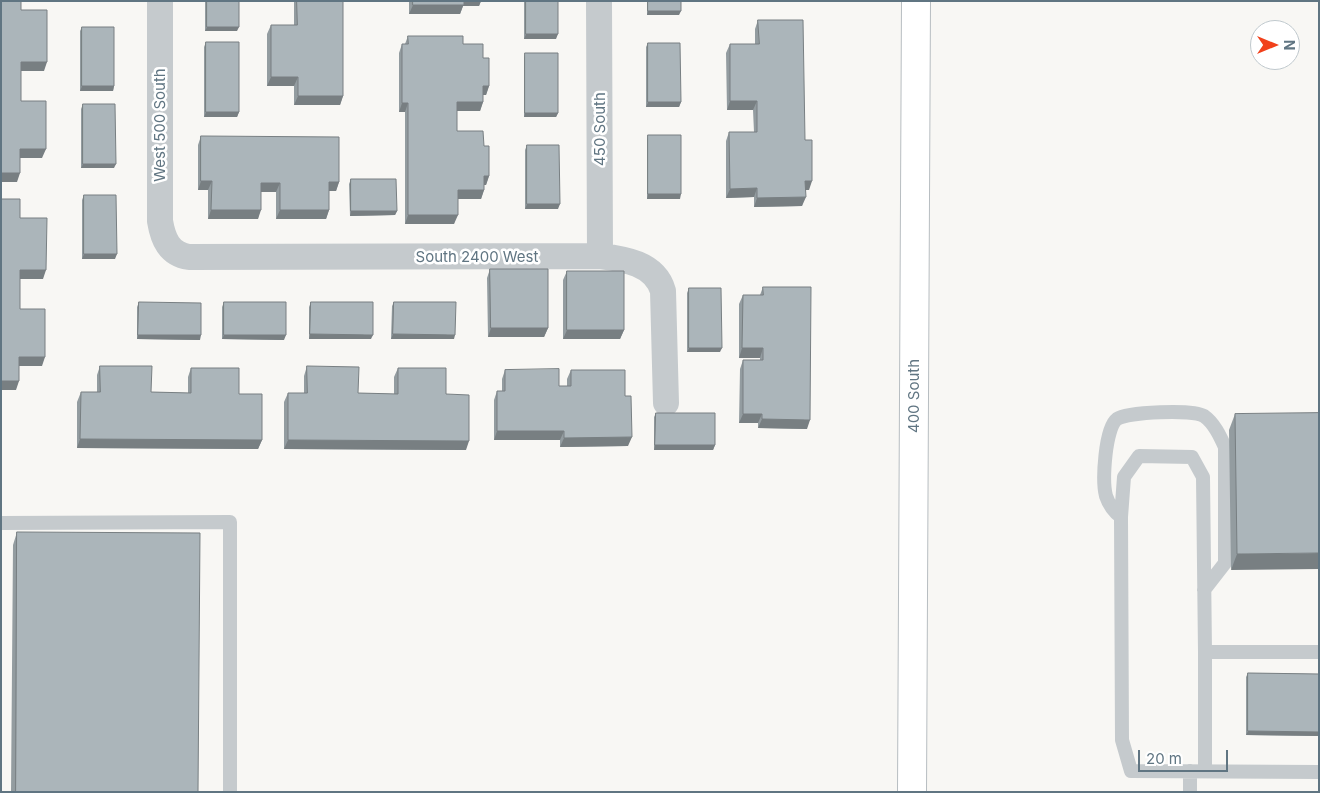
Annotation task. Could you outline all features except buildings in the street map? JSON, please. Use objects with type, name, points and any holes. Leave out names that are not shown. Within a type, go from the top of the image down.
[{"type":"main road","name":"400 South","points":[[912,792],[916,1]]},
{"type":"street","name":"West 500 South","points":[[160,1],[160,221],[162,232],[169,246]]},
{"type":"street","name":"450 South","points":[[599,1],[600,256]]},
{"type":"street","name":"South 2400 West","points":[[169,246],[180,256],[189,257],[600,256],[617,258],[636,264],[655,275],[663,291],[666,403]]},
{"type":"lane","points":[[1121,517],[1112,509],[1105,494],[1105,457],[1112,423],[1119,417],[1134,414],[1190,412],[1202,414],[1218,432],[1225,447],[1226,563],[1204,590]]},
{"type":"lane","points":[[1204,771],[1205,652],[1202,477],[1192,457],[1139,456],[1124,477],[1121,517],[1122,740],[1131,771],[1319,772]]},
{"type":"lane","points":[[1,523],[230,522],[230,792]]},
{"type":"lane","points":[[1205,652],[1319,652]]},
{"type":"lane","points":[[1190,771],[1190,792]]}]
